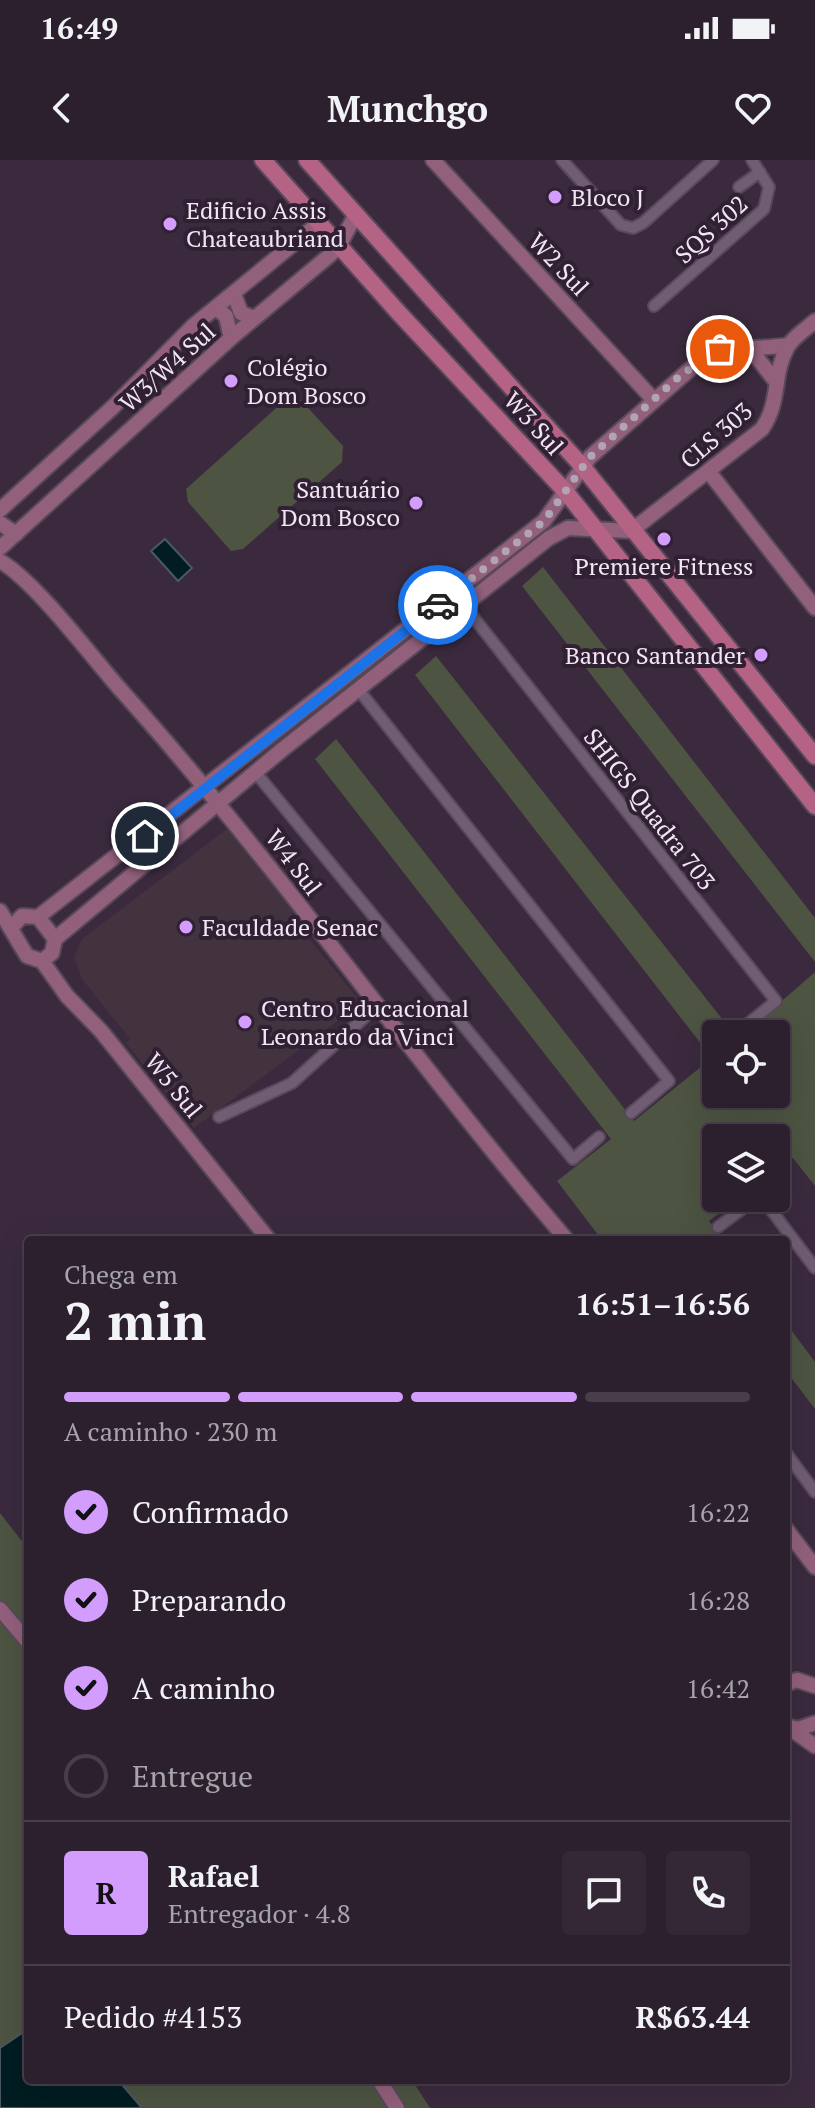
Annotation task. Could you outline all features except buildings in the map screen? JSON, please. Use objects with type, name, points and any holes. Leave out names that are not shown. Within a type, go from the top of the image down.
[{"type":"main road","name":"W2 Sul","points":[[433,160],[652,398]]},
{"type":"main road","name":"W3 Sul","points":[[271,163],[339,246],[566,492],[815,806]]},
{"type":"main road","name":"W3 Sul","points":[[312,163],[466,340],[582,466],[631,531],[815,756]]},
{"type":"main road","name":"W3/W4 Sul","points":[[0,548],[231,338],[339,246],[356,214]]},
{"type":"main road","name":"W3/W4 Sul","points":[[0,510],[113,407],[167,351],[319,223]]},
{"type":"main road","points":[[234,294],[241,313],[254,318]]},
{"type":"main road","points":[[217,309],[226,316],[231,338]]},
{"type":"main road","points":[[0,911],[27,956],[42,961],[52,953],[55,939],[463,604],[544,521],[582,466],[652,398],[704,357],[720,349],[751,350],[788,345],[815,321]]},
{"type":"main road","points":[[446,362],[450,345],[466,340]]},
{"type":"main road","name":"CLS 303","points":[[631,531],[762,429],[774,411],[777,383],[788,345]]},
{"type":"main road","points":[[751,350],[777,383]]},
{"type":"main road","points":[[129,389],[135,405],[149,412]]},
{"type":"main road","points":[[113,407],[133,427]]},
{"type":"main road","points":[[709,472],[815,608]]},
{"type":"main road","points":[[0,523],[16,534]]},
{"type":"main road","points":[[12,927],[22,916],[38,917],[400,635],[505,562],[558,532],[594,526],[631,531]]},
{"type":"main road","name":"W4 Sul","points":[[0,561],[44,603],[207,786],[376,1007],[564,1236]]},
{"type":"main road","points":[[400,635],[410,647]]},
{"type":"main road","points":[[729,696],[748,699],[760,688]]},
{"type":"main road","points":[[38,917],[55,939]]},
{"type":"main road","name":"W5 Sul","points":[[42,961],[67,996],[101,1031],[266,1236]]},
{"type":"main road","points":[[790,1534],[815,1567]]},
{"type":"main road","points":[[0,1609],[24,1637]]},
{"type":"main road","points":[[790,1683],[797,1680],[814,1683]]},
{"type":"main road","points":[[790,1727],[798,1729],[815,1723]]},
{"type":"main road","points":[[790,1728],[815,1746]]},
{"type":"main road","points":[[382,2084],[397,2108]]},
{"type":"street","name":"SQS 302","points":[[562,160],[621,225],[633,228],[643,223],[713,160]]},
{"type":"street","name":"SQS 302","points":[[654,306],[764,209],[769,187],[752,160]]},
{"type":"street","name":"SQS 302","points":[[739,187],[760,172]]},
{"type":"street","name":"SHIGS Quadra 703","points":[[463,604],[776,1001],[753,1020]]},
{"type":"street","points":[[358,689],[669,1081],[631,1113]]},
{"type":"street","points":[[256,773],[573,1159],[599,1137]]},
{"type":"street","points":[[219,1117],[292,1083],[376,1007]]},
{"type":"street","points":[[718,1227],[740,1212]]},
{"type":"street","points":[[771,1212],[790,1236]]},
{"type":"street","points":[[790,1236],[815,1268]]},
{"type":"street","points":[[790,1458],[815,1492]]},
{"type":"shaded area","points":[[298,397],[343,446],[342,462],[243,549],[231,551],[188,502],[186,489],[284,401]]},
{"type":"shaded area","points":[[165,539],[192,568],[178,581],[151,551]]},
{"type":"shaded area","points":[[543,567],[815,918],[815,962],[522,586]]},
{"type":"shaded area","points":[[436,656],[723,1020],[702,1020],[702,1045],[415,675]]},
{"type":"shaded area","points":[[336,739],[634,1121],[702,1066],[702,1108],[790,1108],[790,1020],[760,1020],[815,972],[815,1186],[793,1158],[790,1160],[790,1124],[702,1124],[702,1212],[721,1212],[709,1221],[721,1236],[599,1236],[557,1181],[611,1139],[315,759]]},
{"type":"shaded area","points":[[227,829],[294,912],[290,916],[362,1003],[194,1128],[126,1043],[130,1039],[82,979],[74,957],[82,939]]},
{"type":"shaded area","points":[[790,1328],[815,1362],[815,1409],[790,1376]]},
{"type":"shaded area","points":[[0,1513],[24,1544],[24,2084],[415,2084],[430,2108],[0,2108]]},
{"type":"shaded area","points":[[24,2032],[24,2084],[121,2084],[142,2108],[0,2108],[0,2048]]},
{"type":"way so far","points":[[438,605],[544,521],[582,466],[652,398],[704,357],[720,349]]},
{"type":"place","name":"Bloco J","points":[[555,197]]},
{"type":"place","name":"Edificio Assis Chateaubriand","points":[[170,224]]},
{"type":"place","name":"Colégio Dom Bosco","points":[[231,381]]},
{"type":"place","name":"Santuário Dom Bosco","points":[[416,503]]},
{"type":"place","name":"Premiere Fitness","points":[[664,539]]},
{"type":"place","name":"Banco Santander","points":[[761,655]]},
{"type":"place","name":"Faculdade Senac","points":[[186,927]]},
{"type":"place","name":"Centro Educacional Leonardo da Vinci","points":[[245,1022]]},
{"type":"route","points":[[145,836],[438,605]]}]
